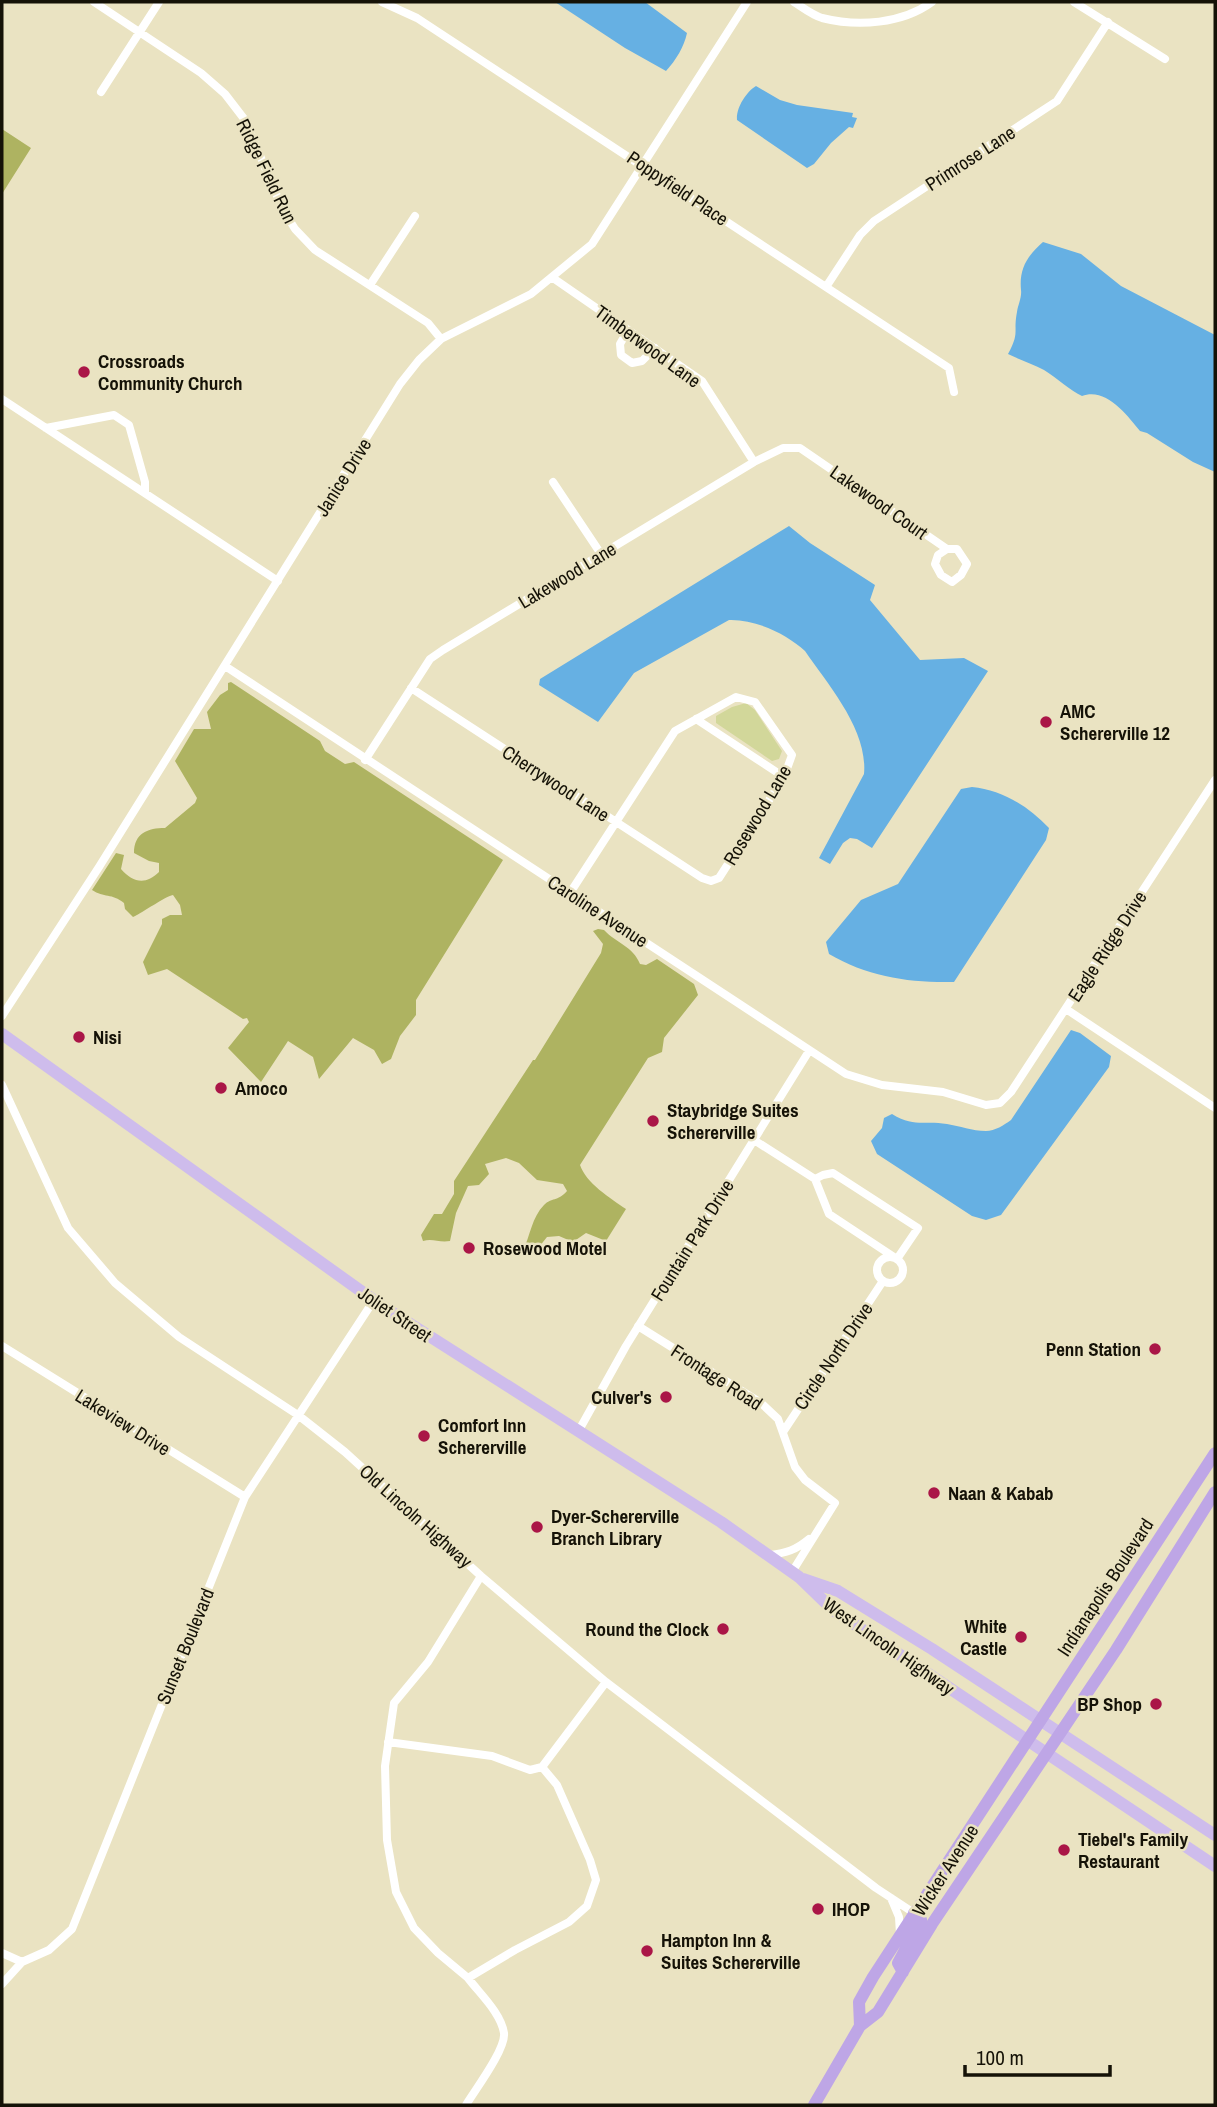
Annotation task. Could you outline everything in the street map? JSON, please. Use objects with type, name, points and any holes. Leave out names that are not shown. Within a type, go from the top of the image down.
[{"type":"highway","name":"Indianapolis Boulevard","points":[[1026,1741],[1215,1453]]},
{"type":"highway","points":[[1060,1733],[1163,1577],[1215,1492]]},
{"type":"highway","name":"Wicker Avenue","points":[[814,2105],[860,2026],[878,2012],[938,1914],[1060,1733]]},
{"type":"highway","name":"Wicker Avenue","points":[[860,2026],[859,2002],[900,1934],[1026,1741]]},
{"type":"highway","points":[[903,1972],[898,1963],[921,1920],[914,1913]]},
{"type":"main road","name":"Joliet Street","points":[[2,1034],[373,1300],[715,1518],[795,1575]]},
{"type":"main road","name":"West Lincoln Highway","points":[[795,1575],[838,1591],[1215,1835]]},
{"type":"main road","name":"West Lincoln Highway","points":[[795,1575],[833,1610],[1215,1866]]},
{"type":"street","name":"Ridge Field Run","points":[[94,2],[140,30],[201,73],[225,94],[245,120],[280,203],[295,229],[315,250],[428,323],[441,339]]},
{"type":"street","points":[[101,92],[159,2]]},
{"type":"street","name":"Poppyfield Place","points":[[382,2],[417,18],[643,164],[949,368],[954,391]]},
{"type":"street","name":"Janice Drive","points":[[2,1016],[66,919],[400,384],[419,360],[441,339],[531,294],[592,244],[747,2]]},
{"type":"street","points":[[794,2],[820,17],[855,22],[892,21],[932,2]]},
{"type":"street","points":[[1074,2],[1165,60]]},
{"type":"street","name":"Primrose Lane","points":[[826,287],[860,235],[874,220],[1057,101],[1108,22]]},
{"type":"street","points":[[370,285],[415,216]]},
{"type":"street","name":"Timberwood Lane","points":[[553,278],[702,381],[754,461]]},
{"type":"street","points":[[628,330],[620,344],[621,355],[632,363],[642,361],[655,348]]},
{"type":"street","points":[[2,400],[278,581]]},
{"type":"street","points":[[46,428],[114,415],[122,419],[129,425],[145,482],[145,494]]},
{"type":"street","name":"Lakewood Lane","points":[[366,760],[430,659],[443,650],[754,461],[783,448],[800,448],[811,455]]},
{"type":"street","name":"Lakewood Court","points":[[811,455],[947,549]]},
{"type":"street","points":[[553,482],[601,554]]},
{"type":"street","name":"Caroline Avenue","points":[[225,666],[846,1074],[882,1085],[943,1092],[992,1106]]},
{"type":"street","name":"Cherrywood Lane","points":[[411,688],[702,878]]},
{"type":"street","name":"Rosewood Lane","points":[[696,719],[736,697],[755,702],[792,755],[785,777],[719,878],[711,881],[702,878]]},
{"type":"street","points":[[570,893],[675,731],[696,719],[785,777]]},
{"type":"street","name":"Eagle Ridge Drive","points":[[992,1106],[1011,1093],[1215,780]]},
{"type":"street","points":[[1066,1009],[1215,1108]]},
{"type":"street","name":"Fountain Park Drive","points":[[578,1432],[638,1326],[809,1051]]},
{"type":"street","name":"Old Lincoln Highway","points":[[2,1085],[68,1228],[115,1283],[179,1337],[298,1415],[345,1452],[481,1576],[606,1682],[914,1913]]},
{"type":"street","points":[[754,1140],[815,1180],[829,1214],[896,1258],[902,1265],[901,1277],[891,1283],[883,1281],[878,1274],[878,1266],[883,1259],[896,1258]]},
{"type":"street","points":[[815,1180],[834,1173],[918,1227],[896,1258]]},
{"type":"street","name":"Circle North Drive","points":[[783,1432],[883,1281]]},
{"type":"street","name":"Sunset Boulevard","points":[[2,1984],[22,1962],[48,1950],[72,1929],[245,1497],[373,1300]]},
{"type":"street","name":"Frontage Road","points":[[638,1326],[761,1403],[778,1419],[795,1467],[805,1480],[835,1503],[795,1575]]},
{"type":"street","name":"Lakeview Drive","points":[[2,1346],[245,1497]]},
{"type":"street","points":[[769,1556],[798,1548],[816,1533]]},
{"type":"street","points":[[466,2105],[499,2050],[504,2035],[496,2014],[468,1978],[414,1928],[396,1892],[387,1840],[385,1766],[394,1703],[428,1662],[481,1576]]},
{"type":"street","points":[[388,1742],[492,1756],[530,1770],[542,1767],[606,1682]]},
{"type":"street","points":[[468,1978],[569,1922],[587,1906],[596,1880],[590,1860],[557,1785],[542,1767]]},
{"type":"street","points":[[891,1898],[899,1917],[900,1934]]},
{"type":"street","points":[[2,1953],[22,1962]]},
{"type":"green space","points":[[2,129],[31,148],[2,194]]},
{"type":"green space","points":[[231,682],[320,741],[325,751],[345,764],[354,762],[503,860],[416,1000],[416,1015],[400,1036],[391,1059],[382,1064],[374,1050],[353,1038],[319,1079],[313,1057],[288,1041],[261,1082],[228,1048],[249,1022],[247,1018],[243,1019],[167,969],[148,975],[143,962],[162,919],[170,915],[182,915],[180,905],[173,895],[133,917],[120,900],[92,890],[116,853],[124,855],[121,869],[135,880],[149,879],[159,872],[159,863],[134,853],[136,841],[143,833],[165,828],[195,803],[197,798],[175,761],[194,729],[211,729],[207,712],[220,695],[228,690],[228,683]]},
{"type":"green space","points":[[746,703],[755,710],[782,751],[779,759],[772,761],[716,723],[716,716]]},
{"type":"green space","points":[[604,930],[629,949],[640,964],[646,965],[657,959],[694,984],[698,995],[664,1038],[662,1052],[648,1058],[580,1165],[593,1184],[626,1209],[606,1241],[586,1233],[573,1242],[559,1236],[547,1237],[531,1257],[523,1251],[537,1215],[547,1203],[567,1191],[563,1184],[537,1180],[519,1163],[506,1158],[485,1164],[489,1174],[479,1185],[468,1186],[456,1213],[450,1241],[423,1241],[421,1235],[434,1214],[442,1214],[454,1194],[454,1181],[535,1060],[601,953],[603,944],[593,931]]},
{"type":"water","points":[[555,2],[645,2],[687,33],[679,53],[666,71],[625,48]]},
{"type":"water","points":[[756,86],[780,100],[853,113],[852,117],[857,118],[853,128],[849,127],[807,168],[737,120],[742,101]]},
{"type":"water","points":[[1043,242],[1081,254],[1121,286],[1215,335],[1215,472],[1140,431],[1107,399],[1091,394],[1082,396],[1044,370],[1008,354],[1015,337],[1023,269],[1028,258]]},
{"type":"water","points":[[789,526],[810,543],[875,585],[870,600],[920,660],[964,658],[988,671],[872,848],[850,838],[843,843],[830,864],[819,858],[864,774],[864,758],[860,741],[845,709],[805,651],[789,639],[760,625],[729,620],[634,673],[598,722],[539,685],[540,679]]},
{"type":"water","points":[[972,787],[1014,800],[1049,828],[1046,840],[954,982],[890,977],[859,968],[829,954],[826,942],[861,900],[898,884],[961,789]]},
{"type":"water","points":[[1071,1030],[1080,1033],[1111,1056],[1109,1067],[1001,1215],[986,1220],[972,1216],[877,1154],[871,1141],[882,1128],[884,1118],[892,1114],[913,1122],[947,1124],[981,1131],[993,1130],[1005,1124],[1011,1120]]},
{"type":"place","name":"Crossroads Community Church","points":[[84,372]]},
{"type":"place","name":"AMC Schererville 12","points":[[1046,722]]},
{"type":"place","name":"Nisi","points":[[79,1037]]},
{"type":"place","name":"Amoco","points":[[221,1088]]},
{"type":"place","name":"Staybridge Suites Schererville","points":[[653,1121]]},
{"type":"place","name":"Rosewood Motel","points":[[469,1248]]},
{"type":"place","name":"Penn Station","points":[[1155,1349]]},
{"type":"place","name":"Culver's","points":[[666,1397]]},
{"type":"place","name":"Comfort Inn Schererville","points":[[424,1436]]},
{"type":"place","name":"Naan & Kabab","points":[[934,1493]]},
{"type":"place","name":"Dyer-Schererville Branch Library","points":[[537,1527]]},
{"type":"place","name":"Round the Clock","points":[[723,1629]]},
{"type":"place","name":"White Castle","points":[[1021,1637]]},
{"type":"place","name":"BP Shop","points":[[1156,1704]]},
{"type":"place","name":"Tiebel's Family Restaurant","points":[[1064,1850]]},
{"type":"place","name":"IHOP","points":[[818,1909]]},
{"type":"place","name":"Hampton Inn & Suites Schererville","points":[[647,1951]]}]
